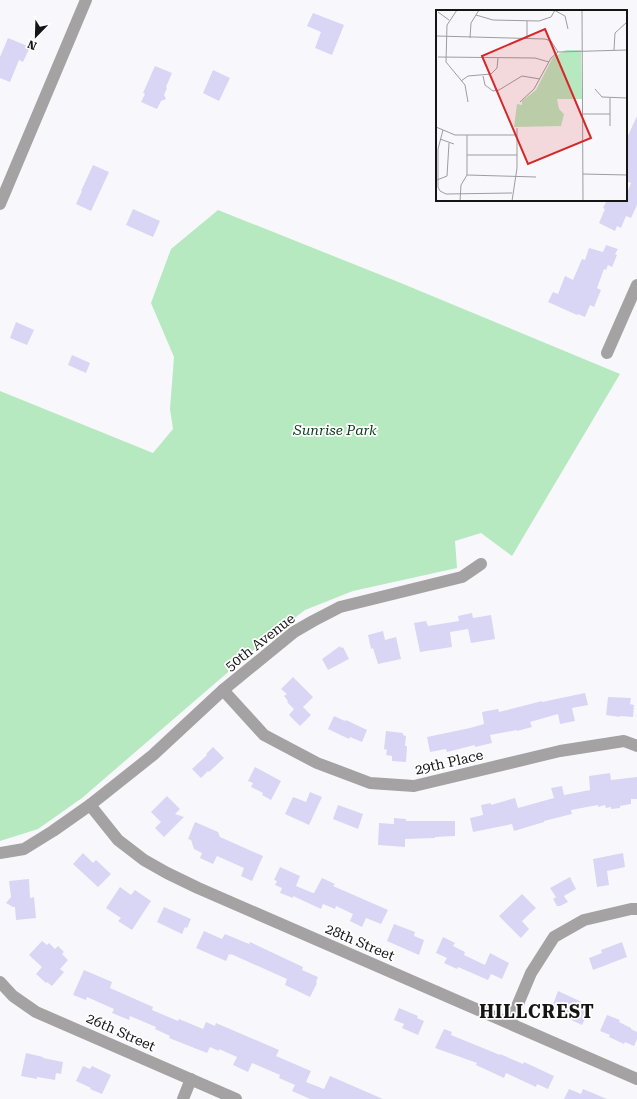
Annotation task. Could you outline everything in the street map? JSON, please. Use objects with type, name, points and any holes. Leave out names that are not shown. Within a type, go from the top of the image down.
[{"type":"street","points":[[0,204],[86,0]]},
{"type":"street","points":[[607,353],[636,292]]},
{"type":"street","name":"50th Avenue","points":[[0,854],[24,849],[54,831],[90,805],[153,755],[223,690],[294,632],[340,607],[462,577],[482,564]]},
{"type":"street","name":"29th Place","points":[[223,690],[264,735],[317,763],[370,783],[414,786],[560,751],[624,741],[637,746]]},
{"type":"street","name":"28th Street","points":[[90,805],[118,840],[144,860],[167,873],[205,891],[637,1078]]},
{"type":"street","points":[[510,1023],[531,973],[554,937],[584,920],[631,909],[637,909]]},
{"type":"street","name":"26th Street","points":[[0,982],[13,996],[36,1012],[236,1099]]},
{"type":"street","points":[[183,1099],[191,1079]]},
{"type":"green space","name":"Sunrise Park","points":[[218,210],[396,281],[620,374],[512,556],[481,533],[455,541],[457,568],[353,591],[305,610],[263,642],[82,798],[38,829],[0,841],[0,391],[153,453],[173,429],[170,409],[174,357],[151,303],[171,249]]},
{"type":"building","points":[[313,13],[344,25],[332,55],[315,48],[321,32],[307,26]]},
{"type":"building","points":[[8,38],[30,47],[23,62],[19,60],[10,82],[0,78],[0,57]]},
{"type":"building","points":[[155,66],[172,73],[164,95],[166,99],[161,101],[157,109],[141,102],[145,94],[143,93]]},
{"type":"building","points":[[213,70],[230,78],[219,101],[203,93]]},
{"type":"building","points":[[637,116],[637,205],[631,218],[626,216],[621,228],[617,226],[615,231],[599,223],[606,201],[627,201],[627,193],[631,183],[627,181],[627,138]]},
{"type":"building","points":[[93,165],[109,172],[91,211],[76,204]]},
{"type":"building","points":[[133,209],[160,221],[153,237],[126,225]]},
{"type":"building","points":[[606,245],[618,249],[615,254],[617,255],[612,267],[608,265],[606,270],[604,269],[597,288],[601,290],[594,307],[590,305],[585,317],[548,302],[553,292],[558,294],[565,276],[573,280],[582,259],[585,260],[589,248],[603,252]]},
{"type":"building","points":[[16,322],[34,330],[27,345],[10,338]]},
{"type":"building","points":[[72,355],[90,363],[86,373],[68,365]]},
{"type":"building","points":[[472,613],[473,618],[491,615],[495,639],[471,643],[468,629],[450,632],[452,647],[420,652],[414,623],[426,621],[428,626],[459,621],[458,616]]},
{"type":"building","points":[[383,631],[385,640],[396,637],[401,659],[378,664],[373,648],[371,649],[368,635]]},
{"type":"building","points":[[340,646],[341,648],[343,647],[349,659],[328,670],[322,659]]},
{"type":"building","points":[[293,677],[313,697],[303,707],[311,715],[300,726],[289,715],[294,709],[287,702],[288,701],[284,696],[287,694],[281,689]]},
{"type":"building","points":[[585,693],[588,705],[572,708],[575,721],[560,724],[558,714],[530,722],[532,727],[490,735],[492,743],[475,747],[475,745],[447,752],[446,749],[430,752],[427,737],[484,724],[482,712],[498,709],[499,712],[542,701]]},
{"type":"building","points":[[608,697],[631,698],[630,704],[634,705],[633,717],[606,715]]},
{"type":"building","points":[[334,716],[367,730],[362,742],[350,737],[349,739],[328,729]]},
{"type":"building","points":[[386,731],[403,733],[403,735],[406,736],[406,762],[392,761],[392,756],[386,755],[387,750],[384,749]]},
{"type":"building","points":[[213,747],[224,758],[201,778],[192,769]]},
{"type":"building","points":[[255,767],[281,781],[271,800],[262,795],[263,793],[251,787],[253,783],[248,781]]},
{"type":"building","points":[[610,773],[611,780],[637,777],[637,799],[631,799],[631,804],[620,806],[620,808],[611,809],[611,807],[606,808],[605,805],[598,807],[598,805],[571,810],[572,814],[514,831],[512,824],[473,832],[470,818],[483,815],[481,805],[491,803],[491,805],[515,798],[518,808],[554,798],[551,788],[562,786],[564,795],[590,790],[589,776]]},
{"type":"building","points":[[310,792],[322,797],[309,825],[285,814],[293,797],[306,802]]},
{"type":"building","points":[[167,796],[180,809],[175,814],[184,817],[164,837],[155,828],[161,822],[151,812]]},
{"type":"building","points":[[338,805],[363,814],[358,829],[333,819]]},
{"type":"building","points":[[394,818],[406,819],[406,821],[455,821],[455,836],[405,839],[405,847],[378,845],[379,823],[394,824]]},
{"type":"building","points":[[195,822],[218,832],[220,837],[263,856],[252,881],[241,876],[244,868],[217,856],[213,864],[200,858],[202,853],[194,849],[191,840],[188,839]]},
{"type":"building","points":[[83,853],[93,863],[96,860],[111,874],[98,887],[73,864]]},
{"type":"building","points":[[623,853],[625,867],[607,871],[609,885],[597,887],[593,859]]},
{"type":"building","points":[[280,867],[300,876],[296,886],[313,893],[322,878],[335,884],[333,886],[388,910],[381,924],[366,918],[362,927],[350,921],[353,914],[336,906],[335,909],[323,904],[321,909],[293,896],[293,898],[280,893],[282,888],[275,885],[277,881],[274,880]]},
{"type":"building","points":[[570,877],[576,889],[564,896],[568,902],[557,906],[553,899],[556,897],[550,888]]},
{"type":"building","points":[[29,879],[30,898],[34,897],[36,918],[16,920],[15,907],[6,903],[11,897],[9,881]]},
{"type":"building","points":[[120,887],[131,895],[135,890],[151,901],[132,930],[118,921],[121,918],[106,908]]},
{"type":"building","points":[[522,894],[536,908],[522,921],[529,929],[521,938],[499,916]]},
{"type":"building","points":[[164,907],[191,919],[187,928],[185,927],[182,934],[157,922]]},
{"type":"building","points":[[394,924],[415,932],[414,936],[424,940],[419,955],[387,941]]},
{"type":"building","points":[[204,931],[222,939],[225,934],[249,944],[250,942],[303,967],[302,970],[318,977],[317,983],[310,997],[285,985],[287,979],[231,954],[229,954],[226,961],[196,948]]},
{"type":"building","points":[[443,937],[455,943],[453,946],[465,952],[464,955],[485,965],[490,953],[509,963],[502,979],[491,974],[488,980],[458,967],[457,969],[444,963],[447,958],[436,953]]},
{"type":"building","points":[[42,941],[47,945],[49,943],[55,949],[58,946],[64,952],[62,954],[68,960],[60,969],[64,972],[52,986],[36,974],[42,967],[29,955]]},
{"type":"building","points":[[622,942],[627,957],[593,970],[589,958],[602,953],[601,950]]},
{"type":"building","points":[[84,970],[112,982],[110,988],[153,1007],[152,1010],[178,1021],[179,1019],[203,1029],[206,1022],[215,1026],[216,1023],[279,1050],[276,1056],[311,1071],[306,1082],[324,1089],[330,1076],[383,1099],[310,1099],[292,1091],[295,1085],[279,1078],[280,1075],[252,1063],[248,1072],[233,1065],[237,1057],[219,1049],[219,1051],[210,1047],[207,1053],[169,1038],[170,1036],[155,1029],[156,1027],[130,1016],[129,1020],[112,1013],[114,1009],[87,997],[86,1000],[73,995]]},
{"type":"building","points":[[558,991],[584,1003],[581,1009],[588,1012],[582,1025],[565,1017],[567,1013],[552,1007]]},
{"type":"building","points":[[399,1008],[418,1016],[417,1018],[424,1021],[418,1035],[402,1028],[404,1024],[394,1020]]},
{"type":"building","points":[[607,1015],[620,1020],[619,1022],[637,1032],[637,1039],[634,1046],[625,1042],[624,1044],[609,1037],[610,1035],[600,1031]]},
{"type":"building","points":[[444,1029],[452,1032],[451,1035],[523,1064],[524,1062],[554,1076],[548,1089],[537,1084],[536,1087],[506,1073],[504,1078],[476,1065],[477,1063],[435,1048]]},
{"type":"building","points":[[26,1053],[63,1062],[61,1074],[56,1073],[55,1080],[21,1076]]},
{"type":"building","points":[[83,1066],[90,1069],[92,1066],[111,1075],[102,1094],[76,1081]]},
{"type":"building","points":[[569,1089],[581,1094],[583,1089],[607,1099],[564,1099]]},
{"type":"district","name":"HILLCREST","points":[[537,1012]]}]
